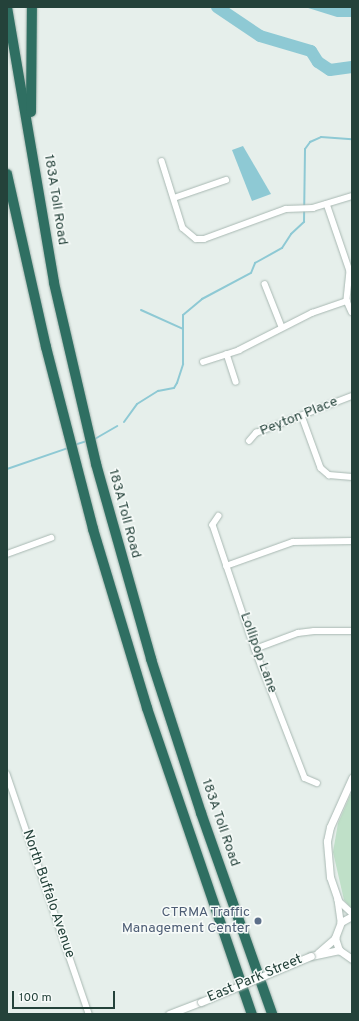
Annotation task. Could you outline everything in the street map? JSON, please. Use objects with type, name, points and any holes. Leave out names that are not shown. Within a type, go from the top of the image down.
[{"type":"highway","name":"183A Toll Road","points":[[7,7],[31,132],[54,283],[85,419],[136,609],[201,814],[272,1014]]},
{"type":"highway","points":[[31,132],[32,7]]},
{"type":"highway","points":[[7,174],[65,424],[118,615],[150,715],[252,1014]]},
{"type":"street","points":[[162,160],[183,228],[196,239],[204,239],[286,209],[313,208],[352,196]]},
{"type":"street","points":[[174,198],[226,180]]},
{"type":"street","points":[[327,204],[350,271],[347,301],[352,312]]},
{"type":"street","points":[[265,284],[282,327]]},
{"type":"street","points":[[204,362],[227,354],[282,327],[347,301]]},
{"type":"street","points":[[227,354],[236,382]]},
{"type":"street","name":"Peyton Place","points":[[249,442],[256,433],[352,396]]},
{"type":"street","points":[[302,416],[321,468],[329,475],[352,477]]},
{"type":"street","name":"Lollipop Lane","points":[[219,516],[213,525],[255,649],[305,778],[317,784]]},
{"type":"street","points":[[7,554],[51,538]]},
{"type":"street","points":[[226,566],[293,542],[352,541]]},
{"type":"street","points":[[255,649],[304,632],[352,631]]},
{"type":"street","name":"North Buffalo Avenue","points":[[7,774],[89,1014]]},
{"type":"street","points":[[352,778],[330,827],[327,841],[330,877],[338,900],[341,922],[335,938],[339,950],[352,959]]},
{"type":"street","points":[[338,900],[352,913]]},
{"type":"street","points":[[341,922],[352,916]]},
{"type":"street","name":"East Park Street","points":[[318,953],[335,938]]},
{"type":"street","name":"East Park Street","points":[[169,1014],[318,953],[339,950]]},
{"type":"green space","points":[[352,791],[352,909],[344,900],[333,852],[338,823]]},
{"type":"water","points":[[305,7],[352,7],[352,17],[337,17]]},
{"type":"water","points":[[243,146],[271,194],[252,201],[232,150]]},
{"type":"waterway","points":[[217,7],[260,36],[311,51],[318,62],[330,70],[352,67]]},
{"type":"waterway","points":[[124,422],[137,404],[158,391],[174,388],[177,383],[183,364],[183,315],[202,299],[251,273],[255,263],[282,248],[291,234],[304,222],[305,149],[310,142],[321,137],[352,139]]},
{"type":"waterway","points":[[141,310],[183,329]]},
{"type":"waterway","points":[[93,440],[117,426]]},
{"type":"waterway","points":[[74,445],[87,441]]},
{"type":"waterway","points":[[7,469],[68,448]]},
{"type":"place","name":"CTRMA Traffic Management Center","points":[[258,921]]}]
